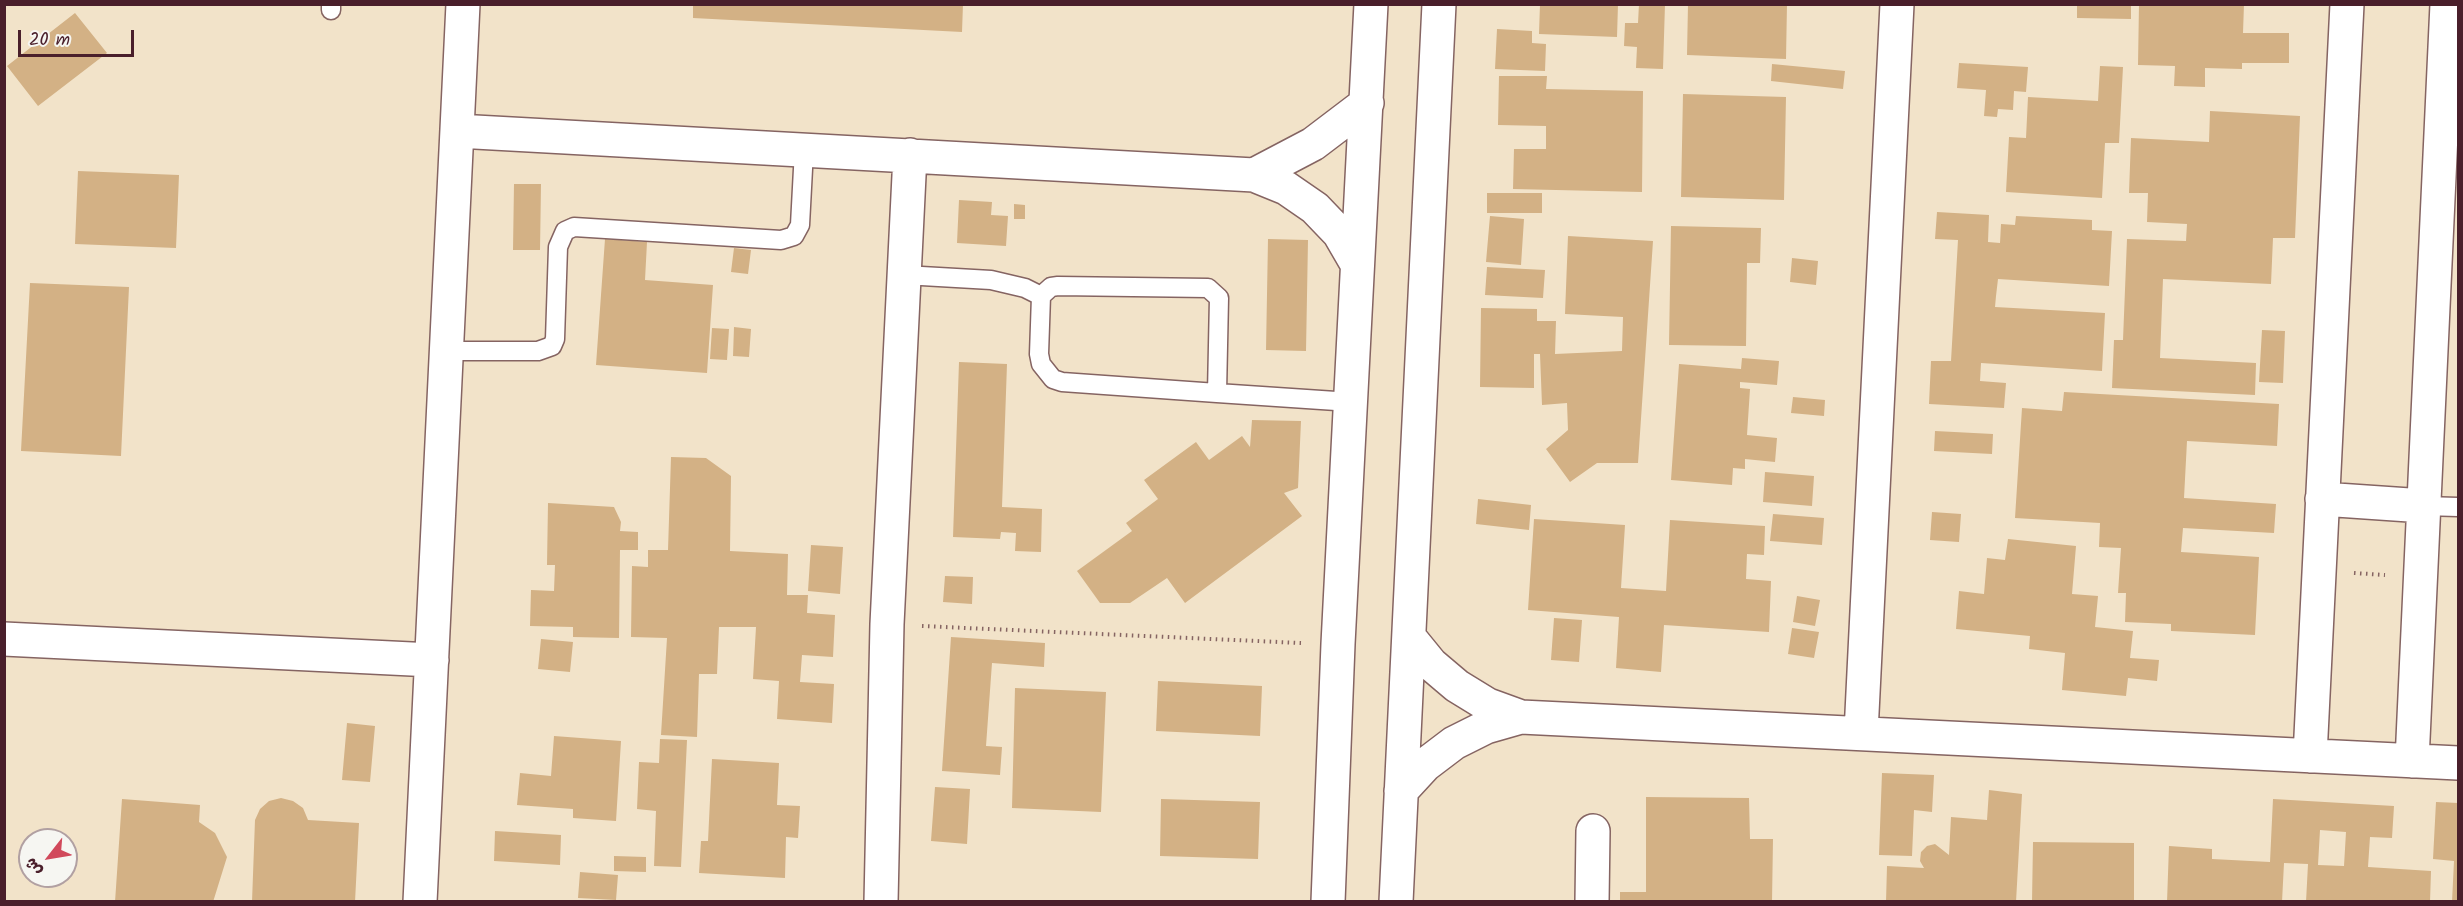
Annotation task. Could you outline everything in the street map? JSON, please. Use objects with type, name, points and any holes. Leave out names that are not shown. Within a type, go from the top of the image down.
[{"type":"street","points":[[420,902],[463,4]]},
{"type":"street","points":[[1328,902],[1338,644],[1371,4]]},
{"type":"street","points":[[1396,902],[1439,4]]},
{"type":"street","points":[[1861,733],[1897,4]]},
{"type":"street","points":[[2310,756],[2347,4]]},
{"type":"street","points":[[2412,761],[2447,4]]},
{"type":"street","points":[[1254,175],[1313,144],[1367,103]]},
{"type":"street","points":[[457,131],[1254,175],[1286,188],[1315,208],[1339,233],[1357,264]]},
{"type":"street","points":[[881,902],[887,624],[910,155]]},
{"type":"street","points":[[2322,498],[2424,506]]},
{"type":"street","points":[[1409,637],[1431,664],[1457,686],[1488,705],[1521,717],[2458,763]]},
{"type":"street","points":[[4,639],[432,660]]},
{"type":"street","points":[[1401,791],[1425,765],[1454,743],[1486,727],[1521,717]]},
{"type":"street","points":[[1592,902],[1593,831]]},
{"type":"lane","points":[[447,351],[538,351],[552,346],[555,339],[558,248],[565,231],[574,227],[781,240],[794,236],[800,225],[804,150]]},
{"type":"lane","points":[[904,274],[991,280],[1025,288],[1041,296]]},
{"type":"lane","points":[[1217,393],[1219,298],[1208,288],[1058,286],[1052,287],[1041,296],[1039,354],[1041,364],[1053,379],[1217,393],[1351,402]]},
{"type":"lane","points":[[2424,506],[2458,507]]},
{"type":"path","points":[[2319,572],[2422,576]]},
{"type":"path","points":[[887,624],[1338,644]]},
{"type":"building","points":[[693,4],[963,4],[962,32],[693,18]]},
{"type":"building","points":[[1540,4],[1618,4],[1617,37],[1539,34]]},
{"type":"building","points":[[1639,4],[1665,4],[1663,69],[1636,68],[1637,47],[1624,46],[1625,23],[1638,23]]},
{"type":"building","points":[[1688,4],[1787,4],[1786,59],[1687,55]]},
{"type":"building","points":[[2077,4],[2131,4],[2131,19],[2077,18]]},
{"type":"building","points":[[2139,4],[2244,4],[2243,33],[2289,33],[2289,63],[2242,63],[2242,69],[2205,68],[2205,87],[2174,86],[2175,66],[2138,65]]},
{"type":"building","points":[[75,13],[107,53],[38,106],[7,66]]},
{"type":"building","points":[[1497,29],[1532,31],[1532,43],[1546,44],[1545,71],[1495,69]]},
{"type":"building","points":[[1959,63],[2028,67],[2026,92],[2014,91],[2013,110],[1998,109],[1997,117],[1984,116],[1986,90],[1957,88]]},
{"type":"building","points":[[1772,64],[1845,71],[1843,89],[1771,81]]},
{"type":"building","points":[[2100,66],[2123,67],[2119,143],[2105,143],[2102,198],[2006,192],[2009,137],[2026,138],[2028,97],[2098,101]]},
{"type":"building","points":[[1499,76],[1547,76],[1546,89],[1643,91],[1642,192],[1513,189],[1514,149],[1546,149],[1546,126],[1498,125]]},
{"type":"building","points":[[1683,94],[1786,97],[1784,200],[1681,197]]},
{"type":"building","points":[[2210,111],[2300,116],[2295,238],[2273,238],[2271,284],[2163,279],[2160,358],[2256,363],[2255,395],[2112,388],[2114,340],[2123,340],[2127,239],[2186,241],[2187,224],[2147,222],[2148,193],[2129,193],[2131,138],[2209,142]]},
{"type":"building","points":[[78,171],[179,175],[176,248],[75,244]]},
{"type":"building","points":[[514,184],[541,184],[540,250],[513,250]]},
{"type":"building","points":[[1487,193],[1542,193],[1542,213],[1487,213]]},
{"type":"building","points":[[959,200],[992,202],[991,215],[1008,216],[1006,246],[957,243]]},
{"type":"building","points":[[1014,204],[1025,205],[1025,219],[1014,219]]},
{"type":"building","points":[[1937,212],[1989,215],[1988,242],[2000,243],[2001,224],[2015,225],[2016,216],[2092,220],[2092,230],[2112,231],[2109,286],[1998,279],[1995,307],[2105,313],[2102,371],[1981,363],[1980,381],[2006,383],[2004,408],[1929,404],[1931,361],[1951,361],[1958,240],[1935,239]]},
{"type":"building","points":[[1490,216],[1524,219],[1521,265],[1486,262]]},
{"type":"building","points":[[1671,226],[1761,228],[1760,263],[1747,263],[1746,346],[1669,345]]},
{"type":"building","points":[[1568,236],[1653,241],[1638,463],[1597,463],[1570,482],[1546,449],[1568,430],[1567,403],[1542,405],[1540,354],[1534,354],[1534,388],[1480,387],[1481,308],[1537,309],[1537,321],[1556,321],[1555,354],[1622,351],[1623,317],[1565,314]]},
{"type":"building","points":[[605,239],[647,242],[645,280],[713,285],[707,373],[596,365]]},
{"type":"building","points":[[1268,239],[1308,240],[1306,351],[1266,350]]},
{"type":"building","points":[[734,248],[751,250],[748,274],[731,272]]},
{"type":"building","points":[[1792,258],[1818,261],[1816,285],[1790,282]]},
{"type":"building","points":[[1487,267],[1545,270],[1543,298],[1485,295]]},
{"type":"building","points":[[30,283],[129,287],[121,456],[21,451]]},
{"type":"building","points":[[734,327],[751,329],[749,357],[733,356]]},
{"type":"building","points":[[712,328],[729,329],[727,360],[710,359]]},
{"type":"building","points":[[2262,330],[2285,331],[2283,383],[2259,382]]},
{"type":"building","points":[[1742,358],[1779,361],[1777,385],[1740,382],[1740,388],[1750,389],[1747,435],[1777,438],[1775,462],[1745,459],[1745,469],[1733,468],[1732,485],[1671,480],[1679,364],[1741,369]]},
{"type":"building","points":[[959,362],[1007,364],[1002,507],[1042,509],[1041,552],[1015,551],[1016,533],[1001,532],[1000,539],[953,537]]},
{"type":"building","points":[[2064,392],[2279,404],[2277,446],[2187,441],[2184,498],[2276,504],[2274,533],[2183,528],[2181,552],[2259,557],[2255,635],[2171,631],[2171,624],[2125,622],[2126,593],[2118,593],[2121,548],[2099,547],[2100,523],[2015,518],[2022,408],[2062,411]]},
{"type":"building","points":[[1793,397],[1825,400],[1824,416],[1791,413]]},
{"type":"building","points":[[1252,420],[1301,421],[1298,488],[1284,493],[1302,516],[1185,603],[1167,578],[1130,603],[1100,603],[1077,571],[1132,531],[1126,523],[1158,499],[1144,480],[1196,442],[1209,460],[1242,436],[1250,447]]},
{"type":"building","points":[[1935,431],[1993,434],[1992,454],[1934,451]]},
{"type":"building","points":[[671,457],[706,458],[731,476],[730,551],[788,554],[787,595],[808,595],[807,613],[835,615],[833,657],[802,655],[800,682],[834,684],[832,723],[777,719],[779,681],[753,679],[756,627],[719,627],[717,674],[699,674],[697,737],[661,735],[667,638],[631,637],[632,566],[648,567],[648,550],[668,550]]},
{"type":"building","points":[[1765,472],[1814,476],[1812,506],[1763,502]]},
{"type":"building","points":[[1478,499],[1531,505],[1529,530],[1476,524]]},
{"type":"building","points":[[548,503],[614,507],[621,522],[620,531],[638,532],[638,550],[620,550],[619,638],[573,637],[573,627],[530,626],[531,590],[554,591],[555,565],[547,565]]},
{"type":"building","points":[[1932,512],[1961,514],[1959,542],[1930,540]]},
{"type":"building","points":[[1773,514],[1824,518],[1822,545],[1770,541]]},
{"type":"building","points":[[1534,519],[1625,525],[1621,588],[1666,591],[1670,520],[1765,526],[1764,555],[1747,554],[1746,579],[1771,581],[1769,632],[1664,625],[1661,672],[1616,668],[1619,617],[1528,610]]},
{"type":"building","points":[[2008,539],[2076,546],[2072,594],[2098,596],[2095,627],[2133,631],[2130,658],[2159,660],[2157,681],[2128,678],[2126,696],[2062,690],[2065,653],[2029,649],[2030,636],[1956,629],[1959,591],[1984,594],[1987,558],[2005,560]]},
{"type":"building","points":[[811,545],[843,547],[840,594],[808,591]]},
{"type":"building","points":[[945,576],[973,577],[972,604],[943,602]]},
{"type":"building","points":[[1797,596],[1820,600],[1815,626],[1793,622]]},
{"type":"building","points":[[1554,618],[1582,620],[1579,662],[1551,660]]},
{"type":"building","points":[[1792,628],[1819,632],[1814,658],[1788,654]]},
{"type":"building","points":[[951,637],[1045,643],[1044,667],[992,663],[986,746],[1002,747],[1000,775],[942,771]]},
{"type":"building","points":[[541,639],[573,642],[570,672],[538,669]]},
{"type":"building","points":[[1158,681],[1262,686],[1260,736],[1156,731]]},
{"type":"building","points":[[1015,688],[1106,692],[1101,812],[1012,808]]},
{"type":"building","points":[[347,723],[375,726],[370,782],[342,780]]},
{"type":"building","points":[[554,736],[621,741],[616,821],[573,818],[573,809],[517,805],[520,773],[551,776]]},
{"type":"building","points":[[660,739],[687,740],[681,867],[654,866],[656,811],[637,809],[639,762],[659,763]]},
{"type":"building","points":[[712,759],[779,763],[777,805],[800,806],[798,838],[786,837],[785,878],[699,873],[701,841],[708,841]]},
{"type":"building","points":[[1882,773],[1934,775],[1932,812],[1914,810],[1912,856],[1879,855]]},
{"type":"building","points":[[935,787],[970,789],[967,844],[931,841]]},
{"type":"building","points":[[1989,790],[2022,794],[2016,902],[1886,902],[1887,866],[1924,868],[1920,861],[1921,852],[1927,846],[1935,844],[1949,855],[1951,817],[1987,820]]},
{"type":"building","points":[[1646,797],[1749,798],[1750,839],[1773,839],[1772,902],[1620,902],[1620,892],[1646,892]]},
{"type":"building","points":[[281,798],[293,801],[303,808],[308,820],[359,823],[355,902],[252,902],[255,820],[260,809],[269,801]]},
{"type":"building","points":[[122,799],[200,805],[199,822],[215,833],[227,857],[213,902],[115,902]]},
{"type":"building","points":[[1161,799],[1260,802],[1258,859],[1160,856]]},
{"type":"building","points":[[2273,799],[2394,806],[2392,838],[2370,837],[2368,867],[2431,871],[2430,902],[2306,902],[2308,864],[2284,863],[2282,902],[2167,902],[2169,846],[2212,849],[2212,859],[2270,862]],"holes":[[[2320,830],[2346,832],[2344,866],[2318,865]]]},
{"type":"building","points":[[2436,802],[2458,803],[2458,902],[2452,902],[2454,861],[2433,859]]},
{"type":"building","points":[[495,831],[561,835],[560,865],[494,861]]},
{"type":"building","points":[[2033,842],[2134,843],[2134,902],[2032,902]]},
{"type":"building","points":[[614,856],[646,857],[646,872],[614,871]]},
{"type":"building","points":[[580,872],[618,875],[616,900],[578,898]]}]
